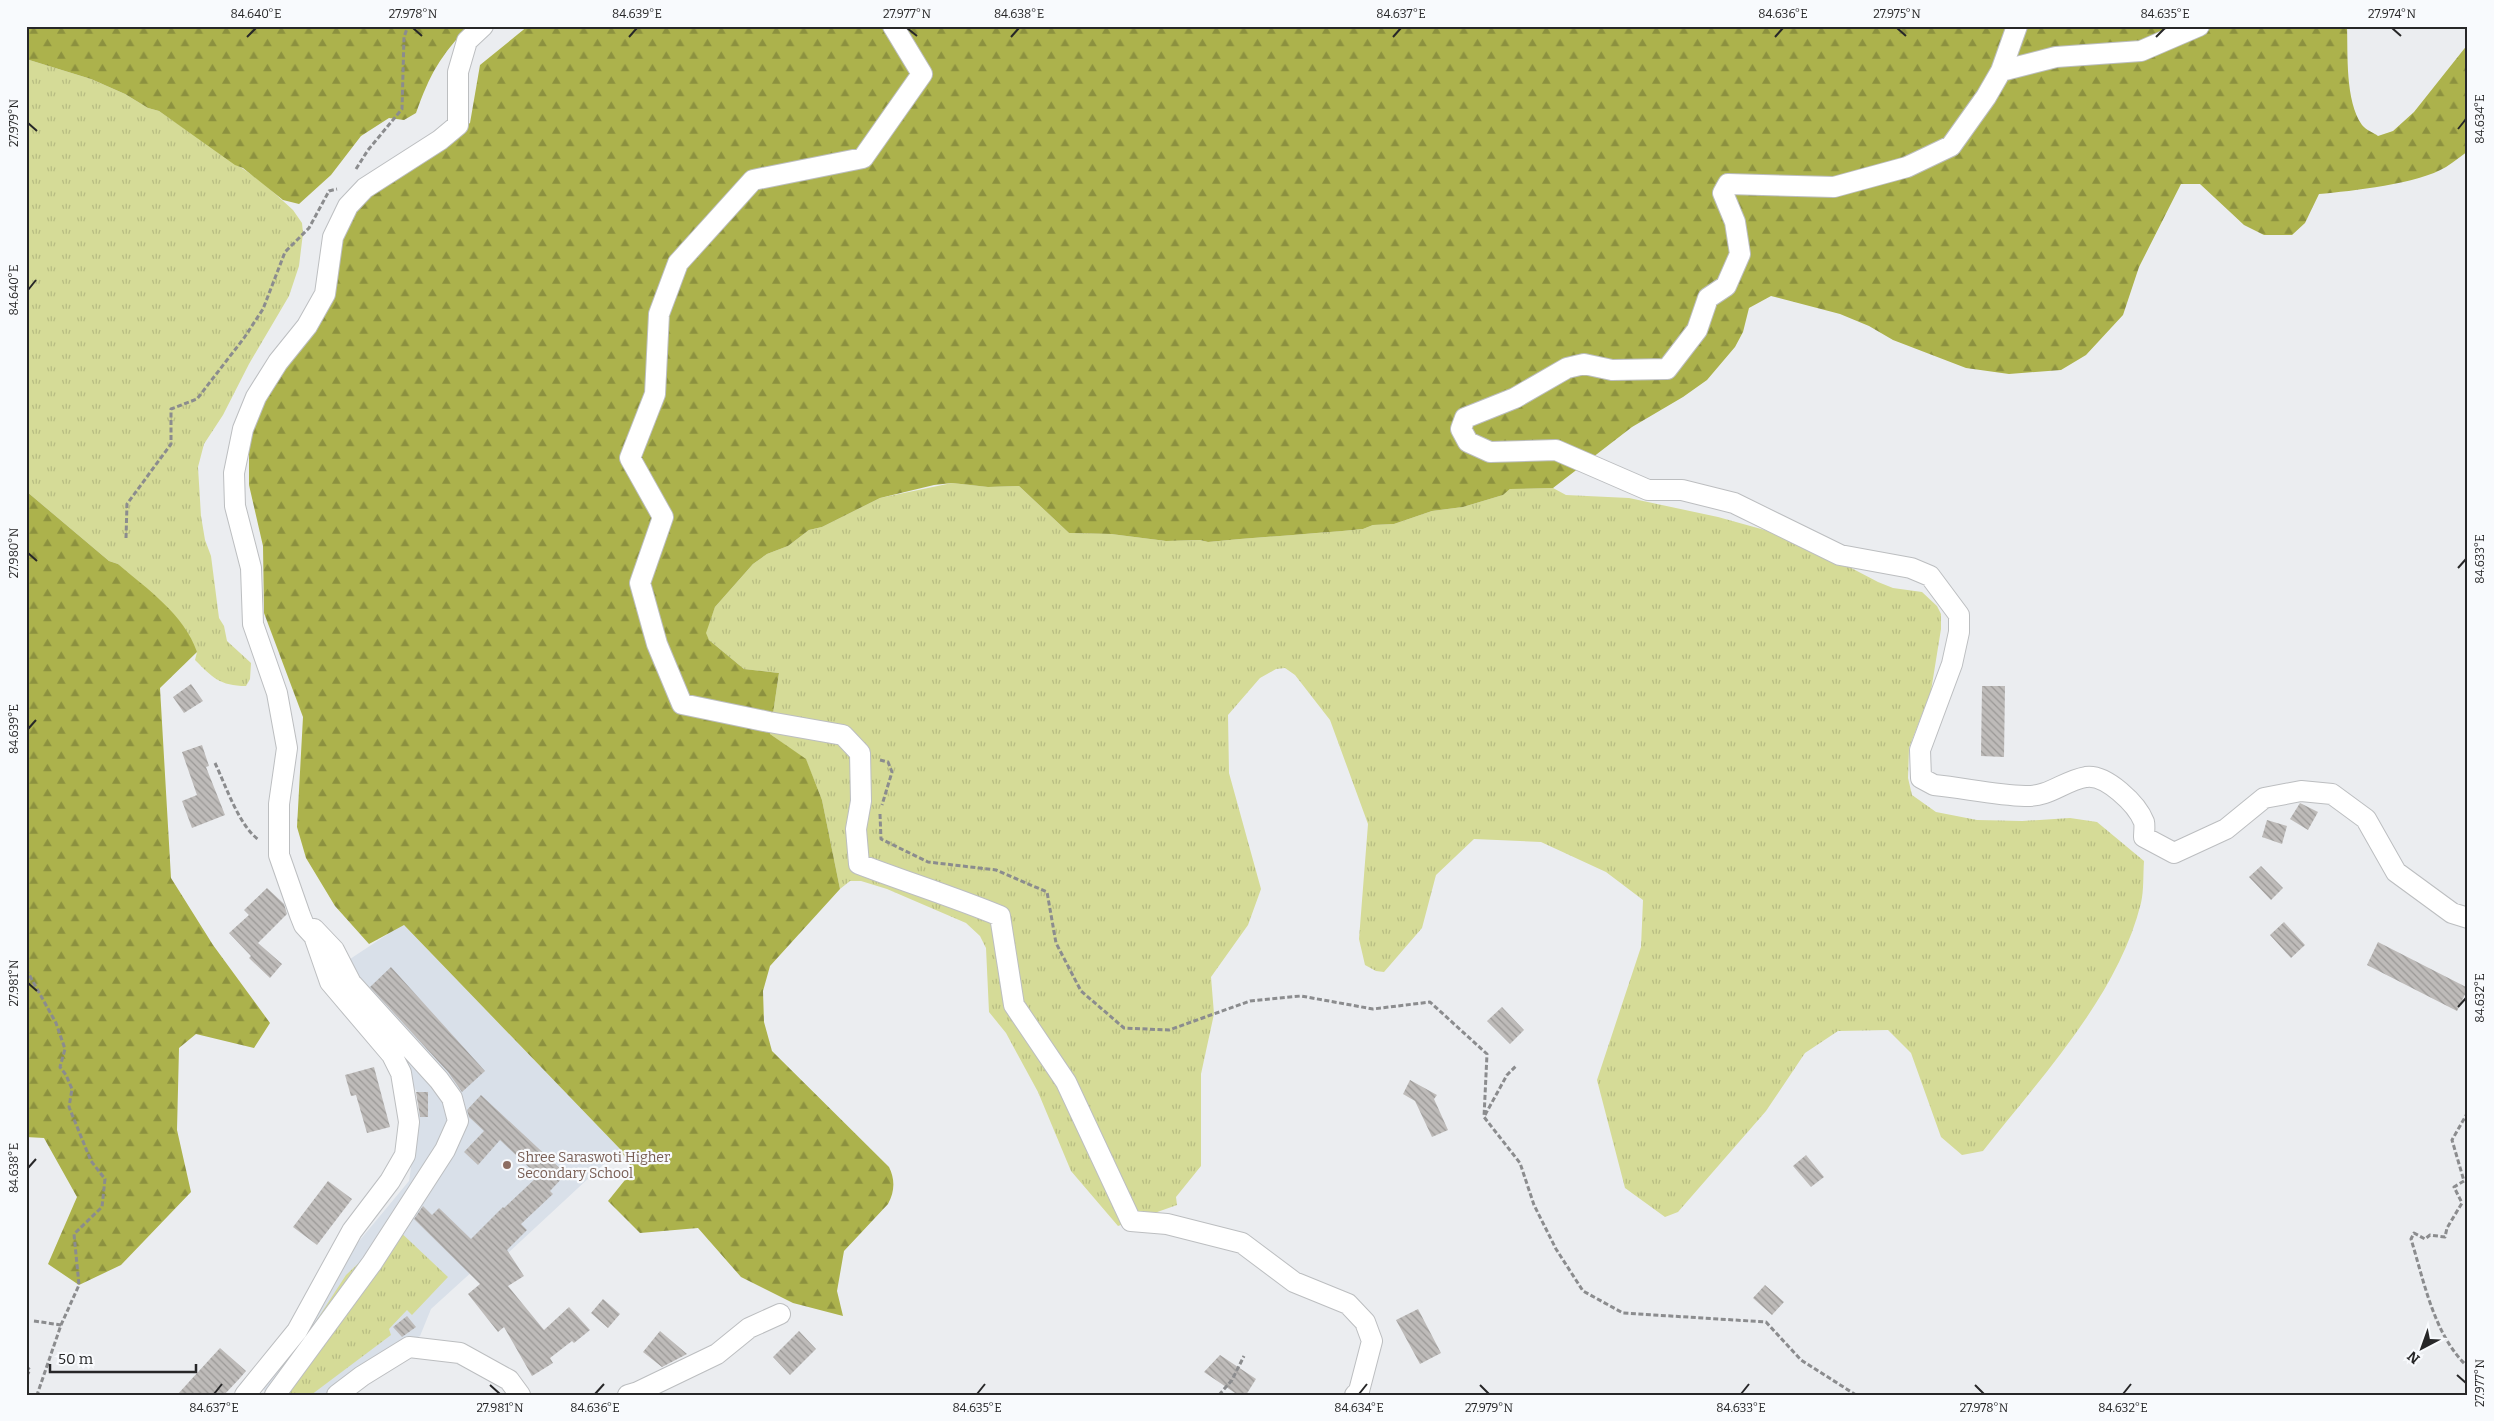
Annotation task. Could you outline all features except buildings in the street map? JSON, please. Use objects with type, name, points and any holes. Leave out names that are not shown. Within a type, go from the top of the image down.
[{"type":"street","points":[[245,1395],[298,1331],[352,1231],[390,1180],[405,1155],[410,1122],[401,1073],[392,1055],[330,982],[314,936],[304,925],[279,855],[279,804],[287,748],[277,693],[254,624],[251,568],[235,506],[234,473],[243,429],[256,397],[278,362],[307,326],[325,294],[333,237],[348,206],[365,188],[440,140],[458,125],[458,72],[467,41],[483,26]]},
{"type":"street","points":[[893,26],[922,74],[863,158],[753,180],[678,263],[659,314],[655,394],[630,458],[663,517],[640,583],[657,644],[682,704],[843,735],[860,753],[861,801],[856,829],[859,864],[912,885],[956,898],[1000,916],[1014,1005],[1066,1082],[1130,1221],[1167,1224],[1242,1243],[1294,1282],[1348,1304],[1365,1322],[1372,1341],[1360,1391],[1355,1395]]},
{"type":"street","points":[[2017,26],[2001,70],[1986,97],[1951,146],[1907,167],[1834,186],[1728,184],[1723,193],[1735,222],[1740,254],[1726,286],[1708,298],[1697,330],[1667,369],[1612,370],[1584,364],[1567,368],[1515,398],[1465,418],[1461,429],[1468,442],[1490,452],[1556,450],[1648,490],[1682,490],[1734,503],[1840,555],[1911,568],[1930,576],[1959,615],[1959,632],[1952,664],[1920,750],[1921,778],[1934,785],[2027,796],[2054,791],[2069,781],[2089,777],[2114,786],[2127,797],[2144,822],[2144,837],[2174,853],[2226,829],[2264,798],[2301,791],[2332,794],[2366,819],[2396,872],[2452,913],[2468,918]]},
{"type":"street","points":[[2001,70],[2056,57],[2141,51],[2199,26]]},
{"type":"street","points":[[275,1395],[372,1263],[445,1150],[458,1121],[452,1098],[439,1080],[351,983],[334,950],[300,915]]},
{"type":"street","points":[[628,1395],[717,1354],[749,1328],[780,1314]]},
{"type":"street","points":[[338,1395],[362,1376],[410,1347],[460,1353],[509,1380],[520,1395]]},
{"type":"path","points":[[354,172],[368,150],[402,108],[404,37],[408,26]]},
{"type":"path","points":[[126,538],[127,504],[171,444],[171,409],[197,399],[244,338],[263,309],[285,252],[309,228],[329,191],[345,186]]},
{"type":"path","points":[[860,753],[888,762],[892,772],[880,810],[881,839],[928,862],[996,870],[1046,892],[1056,943],[1081,992],[1124,1028],[1169,1030],[1250,1001],[1302,996],[1373,1009],[1430,1002],[1487,1054],[1484,1117],[1520,1163],[1534,1205],[1556,1249],[1583,1291],[1623,1313],[1766,1322],[1801,1360],[1856,1395]]},
{"type":"path","points":[[215,763],[234,806],[251,835],[279,855]]},
{"type":"path","points":[[26,969],[56,1022],[65,1049],[60,1067],[66,1075],[72,1090],[69,1107],[91,1161],[104,1179],[102,1206],[74,1234],[79,1286],[60,1325],[37,1395]]},
{"type":"path","points":[[1484,1117],[1507,1075],[1516,1066]]},
{"type":"path","points":[[2468,1112],[2452,1140],[2464,1181],[2454,1187],[2462,1203],[2447,1228],[2445,1237],[2430,1235],[2425,1240],[2414,1233],[2411,1239],[2444,1335],[2461,1361],[2468,1367]]},
{"type":"path","points":[[34,1321],[60,1325]]},
{"type":"path","points":[[1219,1395],[1232,1380],[1244,1356]]},
{"type":"path","points":[[26,1366],[30,1370],[26,1377]]},
{"type":"shaded area","name":"Shree Saraswoti Higher Secondary School","points":[[403,924],[620,1149],[507,1254],[475,1269],[431,1309],[420,1336],[335,1386],[325,1395],[267,1395],[263,1388],[345,1258],[409,1181],[421,1100],[347,961]]},
{"type":"green space","points":[[26,26],[469,26],[443,56],[431,76],[416,113],[404,120],[389,118],[361,136],[331,175],[299,204],[283,200],[243,168],[235,165],[159,111],[148,108],[125,94],[91,79],[26,59]]},
{"type":"green space","points":[[528,26],[2347,26],[2348,77],[2353,103],[2362,125],[2378,136],[2393,131],[2414,112],[2468,44],[2468,151],[2446,167],[2419,178],[2384,186],[2319,194],[2305,223],[2292,235],[2264,235],[2244,225],[2200,184],[2181,184],[2139,267],[2123,315],[2086,355],[2061,370],[2009,374],[1966,368],[1893,340],[1869,326],[1840,314],[1771,296],[1749,308],[1743,332],[1735,347],[1707,380],[1683,397],[1632,427],[1553,488],[1510,489],[1503,495],[1463,507],[1432,511],[1394,524],[1373,525],[1363,529],[1208,542],[1200,540],[1166,541],[1111,534],[1069,533],[1019,486],[988,487],[952,483],[934,485],[880,498],[822,527],[809,530],[788,546],[767,554],[753,564],[715,607],[706,633],[709,640],[744,669],[779,673],[770,734],[806,759],[822,800],[840,889],[770,966],[763,991],[764,1022],[772,1051],[889,1167],[893,1181],[893,1190],[888,1204],[844,1251],[837,1291],[843,1316],[793,1303],[741,1277],[698,1228],[640,1233],[608,1201],[633,1170],[620,1149],[404,925],[369,944],[335,906],[306,858],[297,827],[303,717],[264,613],[263,546],[249,485],[249,426],[272,382],[309,335],[342,207],[470,123],[480,65]]},
{"type":"green space","points":[[26,59],[91,79],[125,94],[148,108],[159,111],[262,182],[293,210],[302,223],[303,233],[299,266],[289,296],[249,364],[223,415],[204,444],[198,467],[201,516],[205,540],[211,556],[219,618],[224,626],[227,641],[251,663],[250,679],[246,686],[237,686],[223,682],[206,671],[195,660],[197,652],[118,564],[109,561],[26,491]]},
{"type":"green space","points":[[952,483],[988,487],[1019,486],[1069,533],[1111,534],[1166,541],[1200,540],[1208,542],[1363,529],[1373,525],[1394,524],[1432,511],[1463,507],[1503,495],[1510,489],[1553,488],[1566,495],[1629,498],[1718,517],[1783,535],[1815,549],[1878,582],[1893,588],[1922,592],[1937,606],[1941,614],[1941,629],[1931,691],[1909,748],[1908,778],[1912,795],[1936,812],[1977,820],[2022,821],[2070,818],[2097,822],[2144,861],[2142,898],[2130,937],[2115,971],[2075,1034],[1983,1151],[1962,1155],[1941,1137],[1911,1053],[1888,1030],[1838,1031],[1805,1053],[1766,1111],[1678,1212],[1665,1217],[1625,1188],[1597,1080],[1641,947],[1643,900],[1606,872],[1541,842],[1474,839],[1436,875],[1422,928],[1384,972],[1376,971],[1365,965],[1359,939],[1368,824],[1330,720],[1295,675],[1285,668],[1276,669],[1260,678],[1228,715],[1229,773],[1261,889],[1248,925],[1211,977],[1214,1014],[1201,1074],[1201,1166],[1176,1197],[1177,1205],[1118,1226],[1071,1171],[1038,1092],[1006,1033],[989,1012],[986,948],[980,936],[966,923],[887,889],[861,881],[850,881],[840,889],[822,800],[806,760],[770,734],[779,673],[744,669],[709,640],[705,633],[715,607],[753,564],[767,554],[788,546],[809,530],[822,527],[880,498]]},
{"type":"green space","points":[[26,491],[109,561],[118,564],[152,593],[174,614],[191,638],[197,652],[160,688],[171,878],[213,945],[270,1023],[254,1048],[196,1034],[179,1048],[177,1130],[191,1192],[121,1265],[79,1285],[48,1264],[77,1197],[44,1138],[26,1137]]},
{"type":"green space","points":[[396,1228],[448,1277],[412,1315],[407,1310],[389,1329],[391,1335],[311,1395],[277,1395],[272,1389],[346,1275]]},
{"type":"place","name":"Shree Saraswoti Higher Secondary School","points":[[507,1165]]}]
